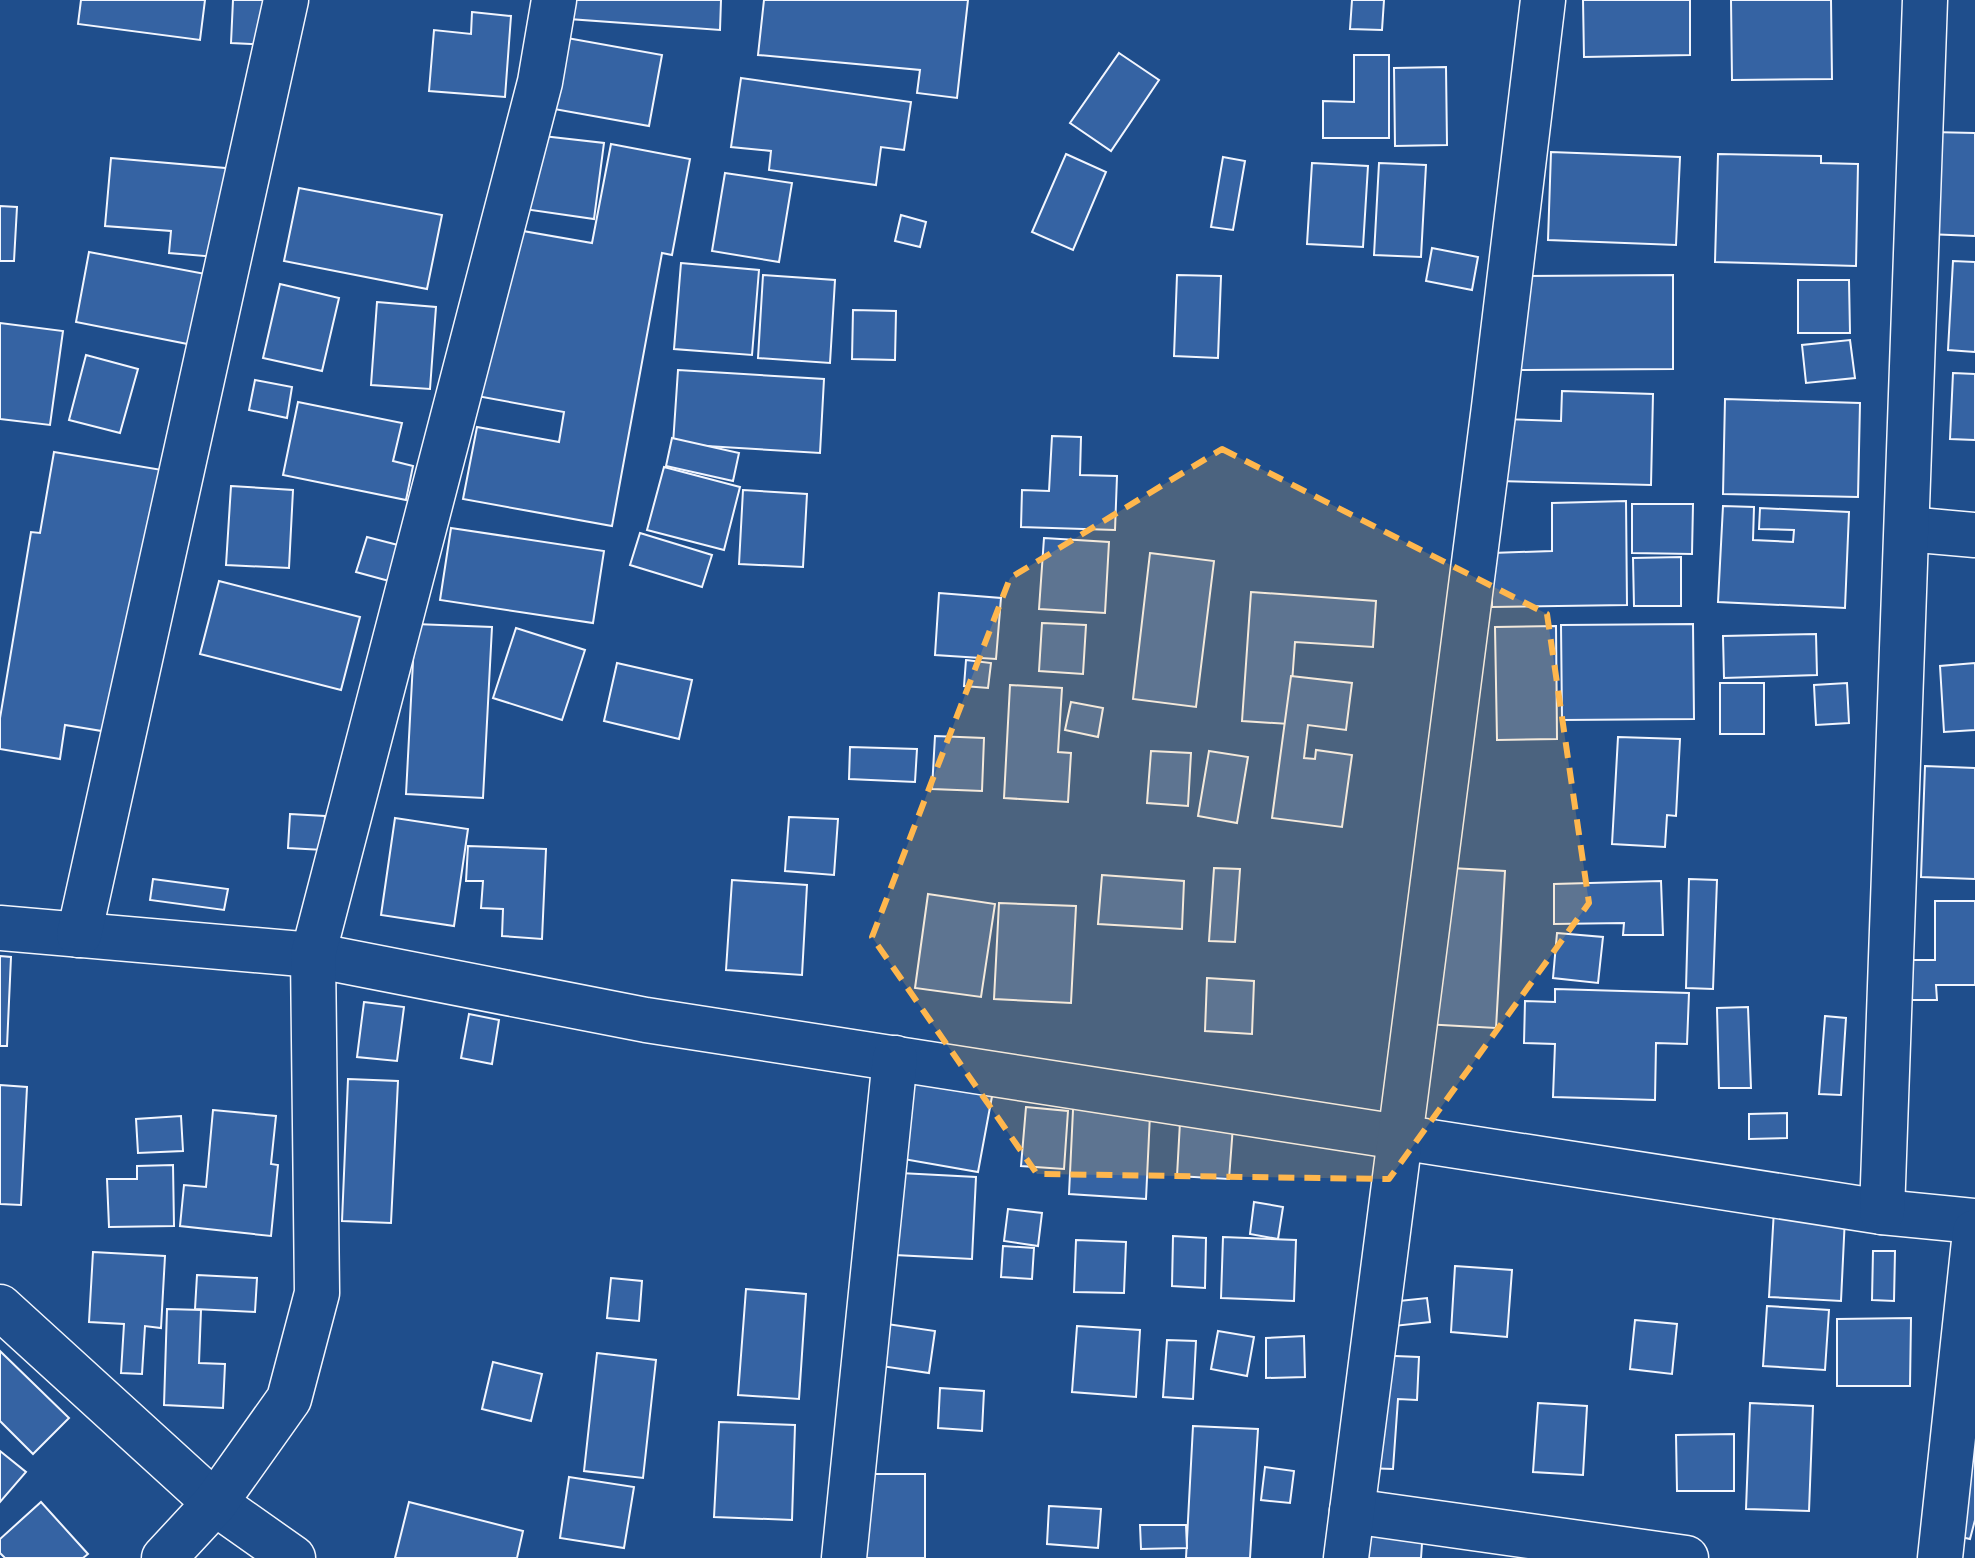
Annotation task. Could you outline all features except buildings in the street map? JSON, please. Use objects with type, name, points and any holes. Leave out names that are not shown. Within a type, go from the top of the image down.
[{"type":"street","points":[[79,935],[286,0]]},
{"type":"street","points":[[164,1558],[215,1503],[289,1399],[317,1293],[313,955],[540,82],[554,0]]},
{"type":"street","points":[[1346,1558],[1543,0]]},
{"type":"street","points":[[1882,1212],[1925,0]]},
{"type":"street","points":[[1907,529],[1975,535]]},
{"type":"street","points":[[0,928],[313,955],[646,1020],[1882,1212],[1975,1221]]},
{"type":"street","points":[[844,1558],[895,1058]]},
{"type":"street","points":[[1940,1558],[1975,1232]]},
{"type":"street","points":[[0,1307],[215,1503],[293,1558]]},
{"type":"street","points":[[1352,1511],[1686,1558]]},
{"type":"highlighted area","points":[[1222,449],[1547,614],[1589,903],[1389,1179],[1037,1174],[872,937],[1010,578]]}]
